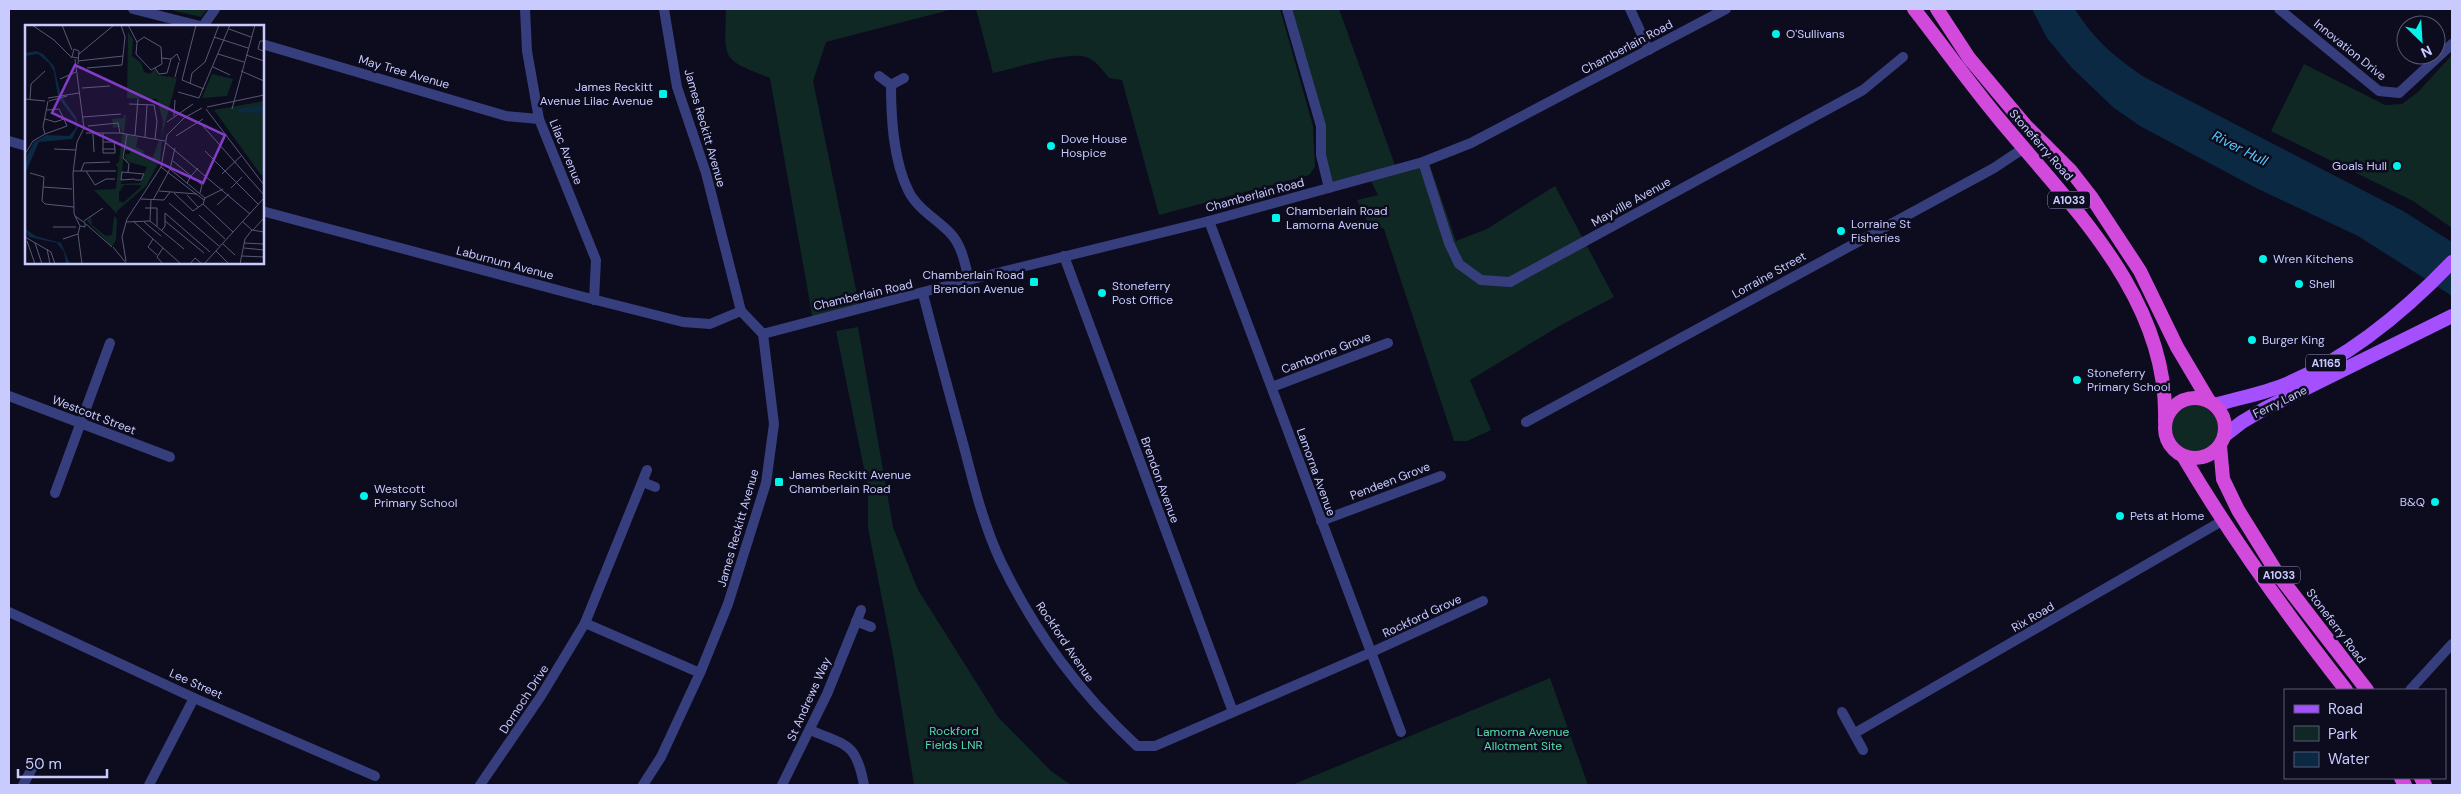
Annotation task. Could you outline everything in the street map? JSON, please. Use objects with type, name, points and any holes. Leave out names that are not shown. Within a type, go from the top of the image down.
[{"type":"highway","name":"Stoneferry Road","points":[[1914,9],[1963,74],[2093,230],[2128,289],[2159,358],[2166,396],[2165,421]]},
{"type":"highway","name":"Stoneferry Road","points":[[1937,9],[1969,58],[2026,126],[2071,171],[2092,198],[2144,279],[2176,347],[2212,403]]},
{"type":"highway","points":[[2191,398],[2212,403],[2224,419],[2222,441],[2203,458],[2183,456],[2169,444],[2166,437],[2165,421],[2169,412],[2182,400],[2191,398]]},
{"type":"highway","name":"Stoneferry Road","points":[[2222,441],[2223,479],[2238,510],[2280,576],[2366,689]]},
{"type":"highway","name":"A1033","points":[[2183,456],[2222,520],[2273,596],[2345,689]]},
{"type":"main road","name":"Ferry Lane","points":[[2212,403],[2283,385],[2309,373],[2360,342],[2423,292],[2452,262]]},
{"type":"main road","name":"Ferry Lane","points":[[2222,441],[2242,422],[2264,409],[2450,318]]},
{"type":"street","points":[[134,9],[198,25]]},
{"type":"street","points":[[203,25],[215,9]]},
{"type":"street","name":"Lilac Avenue","points":[[525,9],[527,51],[540,119],[596,260],[594,300]]},
{"type":"street","name":"James Reckitt Avenue","points":[[644,785],[661,757],[700,673],[728,604],[766,483],[774,424],[763,334],[741,311],[706,173],[677,87],[664,9]]},
{"type":"street","points":[[1287,9],[1320,126],[1321,155],[1329,188]]},
{"type":"street","points":[[1630,9],[1649,50]]},
{"type":"street","name":"Chamberlain Road","points":[[763,334],[923,294],[969,280],[1209,221],[1423,162],[1471,143],[1726,9]]},
{"type":"street","name":"Innovation Drive","points":[[2279,9],[2379,91],[2399,93],[2452,44]]},
{"type":"street","name":"May Tree Avenue","points":[[264,45],[506,116],[540,119]]},
{"type":"street","name":"Mayville Avenue","points":[[1423,162],[1449,243],[1459,264],[1481,280],[1510,282],[1863,90],[1903,57]]},
{"type":"street","points":[[879,76],[891,85]]},
{"type":"street","points":[[891,85],[904,78]]},
{"type":"street","points":[[891,85],[893,124],[908,192],[951,234],[961,249],[969,280]]},
{"type":"street","points":[[9,141],[25,146]]},
{"type":"street","name":"Lorraine Street","points":[[1526,422],[1994,168],[2024,148]]},
{"type":"street","name":"Laburnum Avenue","points":[[264,212],[594,300],[690,323],[710,324],[741,311]]},
{"type":"street","name":"Lamorna Avenue","points":[[1209,221],[1401,732]]},
{"type":"street","name":"Brendon Avenue","points":[[1064,256],[1233,712]]},
{"type":"street","name":"Rockford Avenue","points":[[923,294],[984,520],[1001,562],[1040,632],[1067,671],[1093,704],[1137,746],[1156,746],[1372,652]]},
{"type":"street","points":[[55,493],[110,343]]},
{"type":"street","name":"Camborne Grove","points":[[1272,387],[1388,343]]},
{"type":"street","name":"Westcott Street","points":[[9,396],[170,457]]},
{"type":"street","name":"Dornoch Drive","points":[[480,785],[541,696],[585,623],[647,470]]},
{"type":"street","name":"Pendeen Grove","points":[[1321,521],[1441,476]]},
{"type":"street","points":[[643,482],[655,487]]},
{"type":"street","name":"Rix Road","points":[[1855,733],[2222,520]]},
{"type":"street","name":"Rockford Grove","points":[[1372,652],[1483,601]]},
{"type":"street","name":"St Andrews Way","points":[[782,785],[810,730],[861,610]]},
{"type":"street","name":"Lee Street","points":[[9,612],[194,698],[375,776]]},
{"type":"street","points":[[856,622],[871,627]]},
{"type":"street","points":[[585,623],[700,673]]},
{"type":"street","points":[[2411,689],[2452,644]]},
{"type":"street","points":[[148,785],[194,698]]},
{"type":"street","points":[[1842,712],[1863,750]]},
{"type":"street","points":[[810,730],[850,747],[860,762],[864,785]]},
{"type":"street","points":[[23,785],[35,763]]},
{"type":"green space","points":[[167,9],[207,9],[201,17]]},
{"type":"green space","points":[[726,9],[953,9],[826,42],[813,81],[860,309],[813,320],[770,78],[742,66],[729,56],[725,39]]},
{"type":"green space","points":[[976,9],[1280,9],[1313,126],[1315,167],[1309,175],[1159,215],[1122,80],[1109,78],[1093,61],[1086,57],[1078,56],[1054,58],[993,73]]},
{"type":"green space","points":[[1287,9],[1339,9],[1396,168],[1428,160],[1456,241],[1487,229],[1555,186],[1614,297],[1561,325],[1470,380],[1491,430],[1467,441],[1454,441],[1384,229],[1367,221],[1357,200],[1378,195],[1369,177],[1329,188],[1321,126]]},
{"type":"green space","name":"Goals Hull","points":[[2452,55],[2452,228],[2413,201],[2271,131],[2304,64],[2385,105],[2402,104],[2418,92],[2443,65],[2446,65],[2446,62]]},
{"type":"green space","name":"Rockford Fields LNR","points":[[858,327],[893,527],[918,590],[998,717],[1051,771],[1071,785],[914,785],[893,654],[868,528],[868,488],[836,331]]},
{"type":"green space","points":[[2200,405],[2212,411],[2217,419],[2217,437],[2212,445],[2204,450],[2190,451],[2178,445],[2173,437],[2172,423],[2178,411],[2186,406]]},
{"type":"green space","name":"Lamorna Avenue Allotment Site","points":[[1550,678],[1588,785],[1292,785]]},
{"type":"water","name":"River Hull","points":[[2032,9],[2075,9],[2097,39],[2124,63],[2144,77],[2403,211],[2452,242],[2452,296],[2358,236],[2256,188],[2140,126],[2114,108],[2071,67],[2047,38]]},
{"type":"place","name":"O'Sullivans","points":[[1776,34]]},
{"type":"place","name":"James Reckitt Avenue Lilac Avenue","points":[[663,94]]},
{"type":"place","name":"Dove House Hospice","points":[[1051,146]]},
{"type":"place","name":"Goals Hull","points":[[2397,166]]},
{"type":"place","name":"Chamberlain Road Lamorna Avenue","points":[[1276,218]]},
{"type":"place","name":"Lorraine St Fisheries","points":[[1841,231]]},
{"type":"place","name":"Wren Kitchens","points":[[2263,259]]},
{"type":"place","name":"Chamberlain Road Brendon Avenue","points":[[1034,282]]},
{"type":"place","name":"Shell","points":[[2299,284]]},
{"type":"place","name":"Stoneferry Post Office","points":[[1102,293]]},
{"type":"place","name":"Burger King","points":[[2252,340]]},
{"type":"place","name":"Stoneferry Primary School","points":[[2077,380]]},
{"type":"place","name":"James Reckitt Avenue Chamberlain Road","points":[[779,482]]},
{"type":"place","name":"Westcott Primary School","points":[[364,496]]},
{"type":"place","name":"B&Q","points":[[2435,502]]},
{"type":"place","name":"Pets at Home","points":[[2120,516]]}]
